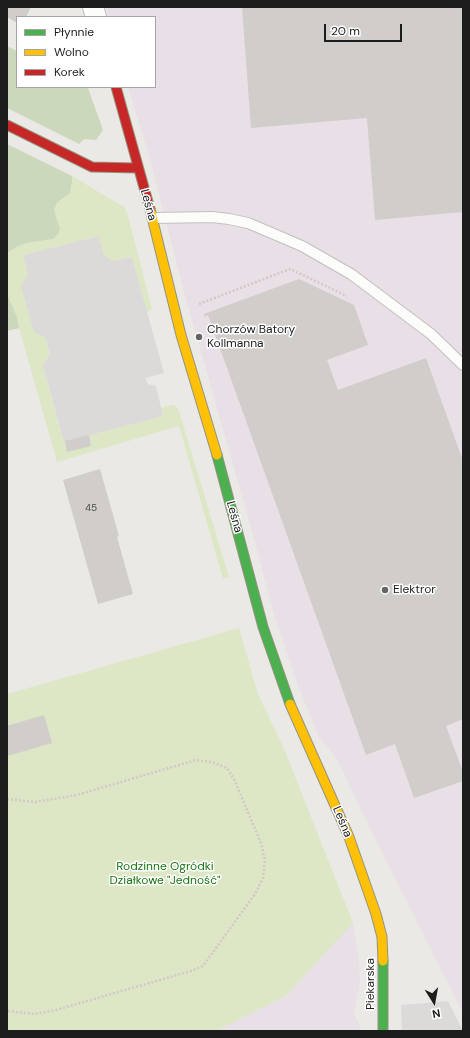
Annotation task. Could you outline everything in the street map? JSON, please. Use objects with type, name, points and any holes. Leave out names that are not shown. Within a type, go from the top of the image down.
[{"type":"street","name":"Leśna","points":[[116,88],[152,218],[181,335],[213,441],[263,627],[294,714],[349,837],[368,887],[382,937]]},
{"type":"street","points":[[7,125],[92,167],[138,168]]},
{"type":"street","name":"Piekarska","points":[[382,937],[383,1031]]},
{"type":"lane","points":[[152,218],[212,217],[229,219],[248,223],[302,246],[351,274],[431,334],[463,365]]},
{"type":"path","points":[[196,305],[290,269],[348,296]]},
{"type":"path","points":[[7,799],[35,802],[77,795],[196,760],[212,762],[227,768],[234,779],[261,843],[265,861],[263,878],[255,894],[203,966],[191,971],[56,1010],[34,1014],[7,1011]]},
{"type":"shaded area","points":[[106,7],[463,7],[463,1013],[374,837],[337,759],[319,737],[299,688],[275,618],[184,292],[150,159],[128,88],[156,88],[156,16],[108,16]]},
{"type":"shaded area","points":[[99,236],[104,255],[113,261],[132,257],[164,373],[145,378],[148,384],[156,386],[163,416],[64,442],[43,365],[50,354],[45,337],[34,332],[21,286],[28,275],[23,255]]},
{"type":"shaded area","points":[[353,923],[359,958],[360,983],[354,1013],[360,1026],[360,1031],[216,1031],[286,996]]},
{"type":"shaded area","points":[[448,1001],[463,1031],[402,1031],[401,1005]]},
{"type":"green space","points":[[7,46],[16,50],[16,88],[88,88],[103,130],[96,140],[84,139],[79,144],[7,108]]},
{"type":"green space","points":[[7,144],[72,176],[72,182],[70,193],[57,203],[54,210],[60,229],[58,234],[53,239],[27,243],[18,246],[7,253]]},
{"type":"green space","points":[[72,176],[124,207],[127,212],[152,309],[147,312],[132,257],[113,261],[104,255],[99,236],[23,255],[50,355],[43,365],[64,442],[163,416],[161,408],[170,405],[174,405],[178,408],[229,577],[223,579],[179,426],[57,462],[17,317],[8,296],[7,253],[18,246],[27,243],[53,239],[60,229],[54,210],[57,203],[65,198],[72,187]]},
{"type":"green space","points":[[7,289],[8,296],[17,317],[19,328],[7,331]]},
{"type":"green space","name":"Rodzinne Ogródki Działkowe \"Jedność\"","points":[[239,628],[258,694],[285,751],[353,923],[286,996],[216,1031],[7,1031],[7,694]]},
{"type":"building","points":[[7,7],[31,7],[26,16],[16,16],[16,22],[7,17]]},
{"type":"building","points":[[242,7],[463,7],[463,212],[375,220],[367,118],[251,128]]},
{"type":"building","name":"Elektror","points":[[299,279],[354,305],[368,345],[327,360],[338,390],[426,358],[463,461],[463,719],[446,726],[463,772],[463,781],[414,798],[395,744],[366,755],[208,315],[205,317],[204,314]]},
{"type":"building","points":[[89,435],[91,446],[67,452],[65,441]]},
{"type":"building","points":[[100,469],[119,536],[117,537],[133,594],[98,604],[63,480]]},
{"type":"building","points":[[44,715],[52,743],[7,756],[7,726]]},
{"type":"traffic: fast","points":[[217,455],[263,627],[290,704]]},
{"type":"traffic: fast","points":[[383,961],[383,1031]]},
{"type":"traffic: slow","points":[[150,209],[181,335],[217,455]]},
{"type":"traffic: slow","points":[[290,704],[349,837],[376,914],[382,937],[383,961]]},
{"type":"traffic: jam","points":[[116,88],[150,209]]},
{"type":"traffic: jam","points":[[7,125],[92,167],[138,168]]},
{"type":"place","name":"Chorzów Batory Kollmanna","points":[[199,337]]},
{"type":"place","name":"Elektror","points":[[385,590]]}]
